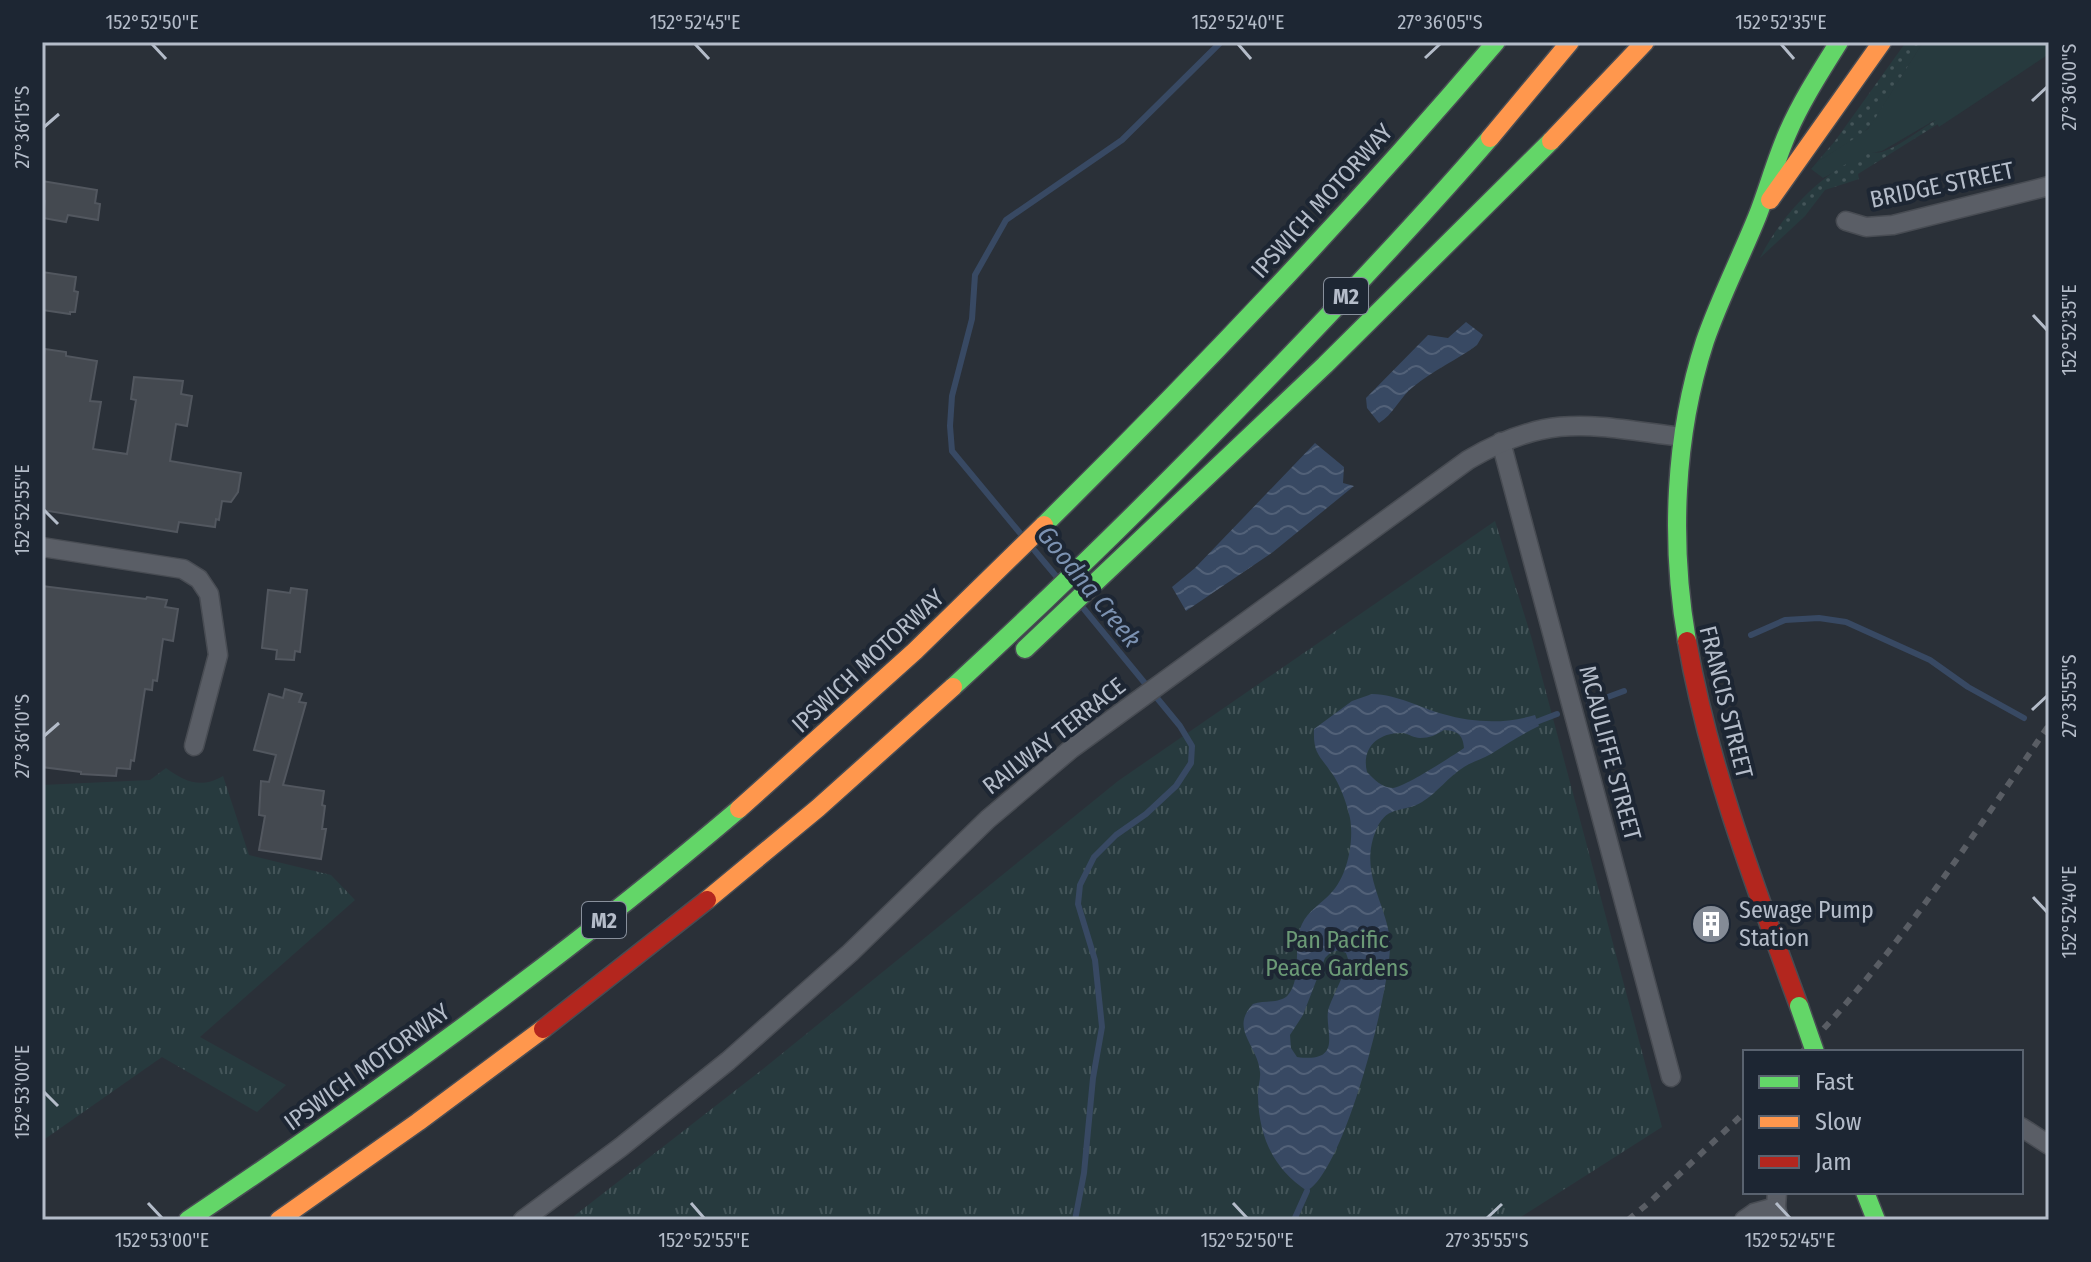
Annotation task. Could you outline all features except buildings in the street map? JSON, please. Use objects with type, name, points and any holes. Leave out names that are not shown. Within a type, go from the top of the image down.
[{"type":"main road","name":"IPSWICH MOTORWAY","points":[[188,1220],[401,1074],[626,903],[811,746],[990,581],[1149,422],[1307,255],[1496,42]]},
{"type":"main road","name":"M2","points":[[279,1220],[447,1103],[666,934],[822,804],[984,657],[1109,538],[1282,364],[1470,161],[1570,42]]},
{"type":"main road","points":[[984,657],[1023,651],[1123,558],[1459,235],[1578,115],[1645,42]]},
{"type":"main road","name":"FRANCIS STREET","points":[[1814,1050],[1713,758],[1688,665],[1680,617],[1676,512],[1682,437],[1696,373],[1715,312],[1789,131],[1839,42]]},
{"type":"main road","name":"FRANCIS STREET","points":[[1756,218],[1882,42]]},
{"type":"main road","points":[[1866,1194],[1876,1220]]},
{"type":"street","name":"BRIDGE STREET","points":[[1846,221],[1879,228],[2049,186]]},
{"type":"street","name":"RAILWAY TERRACE","points":[[523,1220],[728,1061],[850,953],[988,819],[1071,749],[1468,460],[1501,442],[1541,429],[1581,424],[1682,437]]},
{"type":"street","name":"MCAULIFFE STREET","points":[[1501,442],[1671,1077]]},
{"type":"street","points":[[42,547],[183,569],[199,579],[209,594],[218,655],[194,746]]},
{"type":"street","points":[[2023,1128],[2049,1145]]},
{"type":"street","points":[[1744,1220],[1754,1213],[1777,1206]]},
{"type":"green space","points":[[1906,42],[1923,42],[1871,125],[1817,162],[1835,141]]},
{"type":"green space","points":[[1923,42],[2049,42],[2049,54],[1939,127],[1935,120],[1882,151],[1823,178],[1811,169],[1868,129]]},
{"type":"green space","points":[[1936,120],[1938,124],[1858,174],[1859,179],[1825,190],[1805,216],[1760,258],[1792,210],[1836,170],[1870,153],[1896,146]]},
{"type":"green space","name":"Pan Pacific Peace Gardens","points":[[1495,521],[1531,636],[1662,1127],[1516,1220],[575,1220],[574,1216],[763,1069],[1118,781]]},
{"type":"green space","points":[[166,768],[180,777],[200,783],[223,776],[249,855],[331,875],[355,900],[200,1037],[286,1085],[257,1112],[162,1057],[42,1141],[42,785],[150,780]]},
{"type":"water","points":[[1466,322],[1483,335],[1477,345],[1413,387],[1379,423],[1367,408],[1366,398],[1428,335],[1448,338]]},
{"type":"water","points":[[1315,443],[1344,467],[1343,483],[1354,486],[1273,552],[1186,611],[1172,587],[1195,568]]},
{"type":"water","points":[[1372,694],[1382,695],[1478,721],[1512,720],[1535,715],[1539,726],[1464,767],[1422,802],[1386,815],[1377,828],[1370,861],[1390,947],[1382,1002],[1350,1117],[1321,1176],[1307,1191],[1285,1173],[1265,1138],[1259,1111],[1260,1072],[1244,1021],[1253,1004],[1281,1000],[1288,995],[1295,979],[1302,924],[1337,886],[1346,867],[1351,837],[1350,818],[1337,782],[1316,749],[1314,729],[1352,701]],"holes":[[[1444,730],[1458,734],[1464,748],[1399,787],[1389,788],[1378,783],[1367,772],[1369,749],[1386,735],[1403,733],[1418,738],[1436,735]],[[1339,950],[1346,953],[1348,959],[1329,1007],[1327,1050],[1312,1058],[1297,1057],[1291,1048],[1290,1035],[1303,1015],[1325,958]]]},
{"type":"waterway","name":"Goodna Creek","points":[[1020,533],[952,451],[952,396],[972,319],[975,275],[1006,220],[1122,140],[1221,42]]},
{"type":"waterway","name":"Goodna Creek","points":[[1035,551],[1056,576]]},
{"type":"waterway","name":"Goodna Creek","points":[[1075,1220],[1084,1173],[1093,1078],[1102,1027],[1095,960],[1078,904],[1080,885],[1094,857],[1176,786],[1191,763],[1192,746],[1180,726],[1084,609]]},
{"type":"waterway","points":[[1751,635],[1785,620],[1819,618],[1846,622],[1930,660],[1968,687],[2024,718]]},
{"type":"waterway","points":[[1589,704],[1624,691]]},
{"type":"waterway","points":[[1531,724],[1557,714]]},
{"type":"waterway","points":[[1294,1220],[1307,1191]]},
{"type":"railway","points":[[1804,1050],[1902,935],[2049,725]]},
{"type":"railway","points":[[1628,1220],[1743,1114]]},
{"type":"traffic: fast","points":[[1044,525],[1275,288],[1387,167],[1496,42]]},
{"type":"traffic: fast","points":[[1687,641],[1678,566],[1678,490],[1681,452],[1695,377],[1711,325],[1757,217],[1788,132],[1839,42]]},
{"type":"traffic: fast","points":[[953,687],[1239,408],[1386,254],[1490,138]]},
{"type":"traffic: fast","points":[[1025,649],[1325,365],[1551,141]]},
{"type":"traffic: fast","points":[[188,1220],[470,1022],[606,918],[739,809]]},
{"type":"traffic: fast","points":[[1799,1006],[1814,1050]]},
{"type":"traffic: fast","points":[[1866,1194],[1876,1220]]},
{"type":"traffic: slow","points":[[1490,138],[1570,42]]},
{"type":"traffic: slow","points":[[1551,141],[1645,42]]},
{"type":"traffic: slow","points":[[1770,200],[1882,42]]},
{"type":"traffic: slow","points":[[739,809],[915,651],[1044,525]]},
{"type":"traffic: slow","points":[[707,900],[818,808],[953,687]]},
{"type":"traffic: slow","points":[[279,1220],[543,1029]]},
{"type":"traffic: jam","points":[[1687,641],[1696,688],[1721,780],[1799,1006]]},
{"type":"traffic: jam","points":[[543,1029],[707,900]]},
{"type":"place","name":"Sewage Pump Station","points":[[1711,924]]}]
